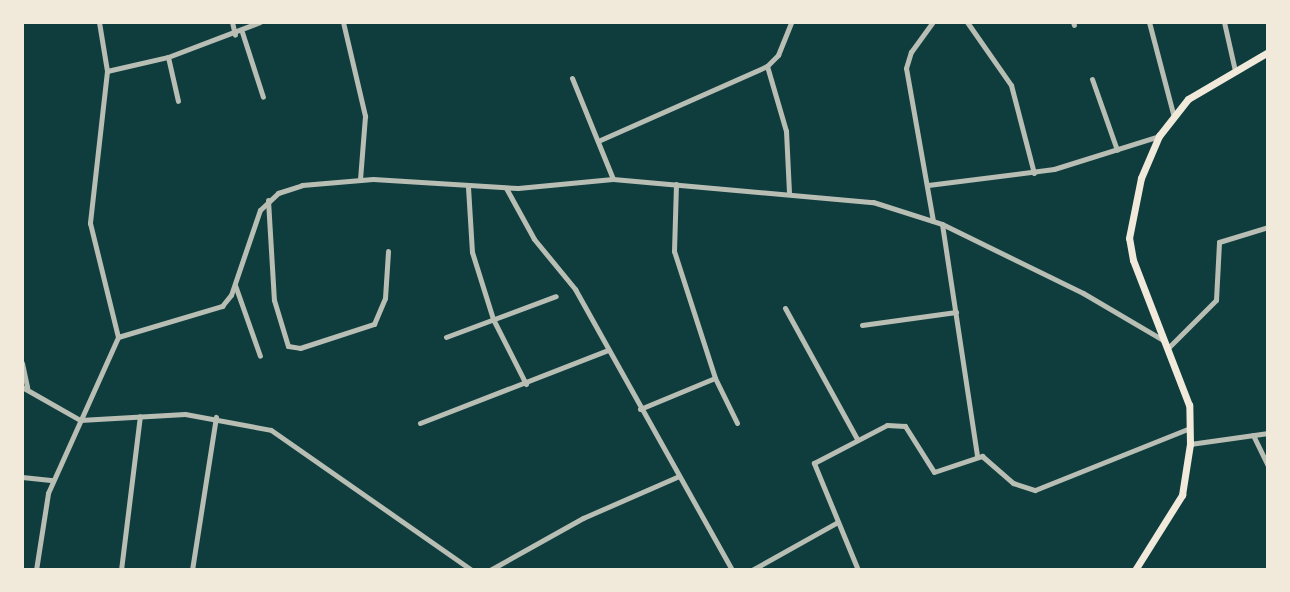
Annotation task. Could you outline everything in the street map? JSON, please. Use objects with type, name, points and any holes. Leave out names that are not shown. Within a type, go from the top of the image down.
[{"type":"main road","points":[[1135,570],[1182,495],[1190,444],[1189,405],[1138,281],[1129,238],[1141,178],[1159,136],[1188,99],[1268,52]]},
{"type":"street","points":[[36,570],[53,480],[118,337],[90,223],[107,71],[99,22]]},
{"type":"street","points":[[232,22],[235,35]]},
{"type":"street","points":[[107,71],[168,57],[235,35],[260,22]]},
{"type":"street","points":[[343,22],[365,116],[360,180]]},
{"type":"street","points":[[598,141],[767,66],[778,55],[791,22]]},
{"type":"street","points":[[933,22],[911,52],[906,68],[933,221]]},
{"type":"street","points":[[967,22],[1011,85],[1034,173]]},
{"type":"street","points":[[1149,22],[1174,117]]},
{"type":"street","points":[[1224,22],[1235,71]]},
{"type":"street","points":[[242,32],[263,97]]},
{"type":"street","points":[[168,57],[178,101]]},
{"type":"street","points":[[767,66],[786,131],[789,192]]},
{"type":"street","points":[[572,78],[613,179]]},
{"type":"street","points":[[1092,79],[1117,150]]},
{"type":"street","points":[[928,185],[1034,173],[1159,136]]},
{"type":"street","points":[[118,337],[205,315],[222,306],[235,285],[268,200],[302,185],[360,180],[506,188],[613,179],[789,192],[873,202],[942,224],[1083,292],[1163,340]]},
{"type":"street","points":[[676,184],[674,250],[715,378],[736,423]]},
{"type":"street","points":[[468,187],[469,238],[494,319],[526,384]]},
{"type":"street","points":[[506,188],[534,239],[575,289],[677,477],[732,570]]},
{"type":"street","points":[[268,200],[274,300],[288,346],[300,348],[374,324],[385,298],[388,251]]},
{"type":"street","points":[[942,224],[977,456],[1013,483],[1035,490],[1190,428]]},
{"type":"street","points":[[1167,349],[1216,300],[1219,242],[1268,227]]},
{"type":"street","points":[[235,285],[260,356]]},
{"type":"street","points":[[446,337],[556,296]]},
{"type":"street","points":[[785,308],[857,439]]},
{"type":"street","points":[[862,324],[956,312]]},
{"type":"street","points":[[420,423],[526,384],[608,350]]},
{"type":"street","points":[[22,363],[25,387],[80,420],[140,416],[216,417],[271,430],[472,570]]},
{"type":"street","points":[[640,409],[715,378]]},
{"type":"street","points":[[122,570],[140,416]]},
{"type":"street","points":[[192,570],[216,417]]},
{"type":"street","points":[[858,570],[814,463],[857,439],[901,423],[934,471],[977,456]]},
{"type":"street","points":[[1190,444],[1268,433]]},
{"type":"street","points":[[1253,435],[1268,466]]},
{"type":"street","points":[[22,477],[53,480]]},
{"type":"street","points":[[490,570],[583,518],[677,477]]},
{"type":"street","points":[[752,570],[838,522]]}]
